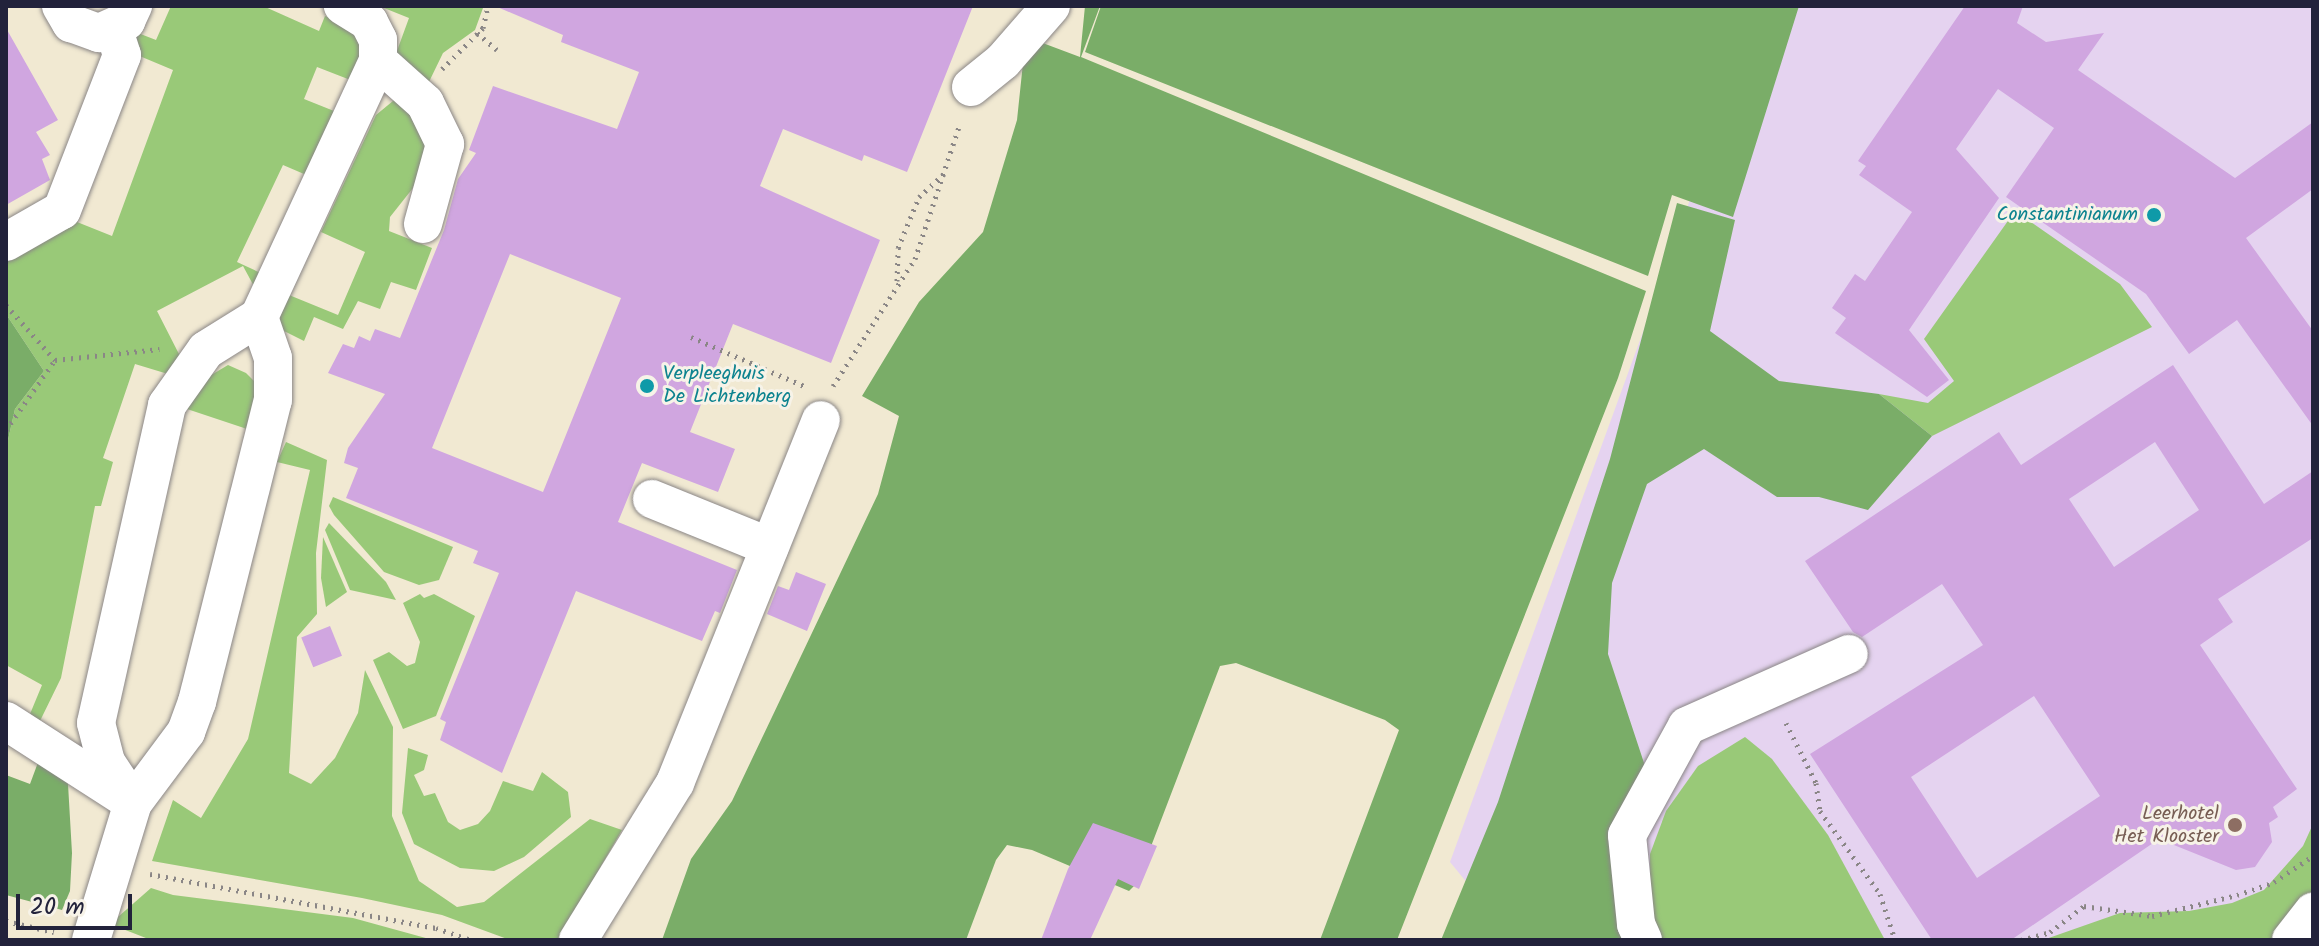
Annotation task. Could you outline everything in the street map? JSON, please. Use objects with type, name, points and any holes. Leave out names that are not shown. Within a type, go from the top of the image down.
[{"type":"lane","points":[[6,242],[62,210],[122,55],[124,18],[84,31],[71,23],[61,6]]},
{"type":"lane","points":[[133,803],[106,762],[96,723],[167,405],[187,370],[206,350],[259,317],[378,61],[378,40],[369,22],[343,6]]},
{"type":"lane","points":[[971,87],[1003,61],[1051,6]]},
{"type":"lane","points":[[378,61],[425,103],[445,144],[423,224]]},
{"type":"lane","points":[[76,937],[114,867],[133,803],[178,744],[197,702],[273,400],[273,358],[259,317]]},
{"type":"lane","points":[[578,940],[675,783],[825,407]]},
{"type":"lane","points":[[652,499],[770,547]]},
{"type":"lane","points":[[1643,940],[1636,924],[1627,835],[1687,726],[1849,654]]},
{"type":"lane","points":[[6,721],[133,803]]},
{"type":"lane","points":[[2291,940],[2313,912]]},
{"type":"path","points":[[425,103],[442,69],[477,33],[488,6]]},
{"type":"path","points":[[477,33],[497,50]]},
{"type":"path","points":[[691,337],[825,407],[897,282],[915,259],[946,173],[971,87]]},
{"type":"path","points":[[897,282],[898,248],[919,197],[946,173]]},
{"type":"path","points":[[905,207],[913,211]]},
{"type":"path","points":[[6,305],[55,360]]},
{"type":"path","points":[[6,430],[55,360],[168,349],[187,370]]},
{"type":"path","points":[[1772,688],[1816,783],[1820,811],[1880,894],[1895,940]]},
{"type":"path","points":[[2021,940],[2050,932],[2084,906],[2152,916],[2224,899],[2274,882],[2313,856]]},
{"type":"path","points":[[114,867],[436,928],[470,940]]},
{"type":"path","points":[[6,921],[76,937]]},
{"type":"shaded area","points":[[1755,6],[2313,6],[2313,940],[1514,940],[1450,862],[1675,244]]},
{"type":"green space","points":[[171,6],[263,6],[319,31],[325,16],[356,28],[367,50],[353,81],[317,67],[304,99],[339,113],[311,177],[283,165],[237,262],[265,275],[256,290],[243,266],[157,311],[181,358],[168,374],[135,364],[103,458],[113,462],[101,506],[95,506],[61,678],[40,721],[30,714],[42,685],[6,665],[6,449],[15,409],[44,371],[6,314],[6,252],[67,218],[112,236],[173,70],[130,52],[138,33],[156,40]]},
{"type":"green space","points":[[379,6],[483,8],[475,30],[443,53],[426,88],[394,59],[409,18]]},
{"type":"green space","points":[[1085,6],[1100,6],[1081,57],[1646,291],[1618,378],[1397,940],[1320,940],[1399,730],[1385,720],[1236,663],[1220,666],[1137,883],[1129,891],[1032,850],[1007,845],[996,860],[966,940],[662,940],[691,859],[732,801],[878,494],[899,416],[862,396],[919,302],[983,232],[1017,120],[1023,63],[1032,39],[1080,57]]},
{"type":"green space","points":[[1101,6],[1799,6],[1733,217],[1672,195],[1648,276],[1085,52]]},
{"type":"green space","points":[[399,96],[431,140],[413,188],[390,217],[389,231],[432,248],[416,290],[391,282],[380,309],[358,301],[343,329],[314,317],[304,341],[276,327],[289,295],[338,315],[365,252],[321,232],[376,115]]},
{"type":"green space","points":[[1677,203],[1735,220],[1710,331],[1779,381],[1879,394],[1932,436],[1868,510],[1819,497],[1777,497],[1704,449],[1647,484],[1612,583],[1608,654],[1647,772],[1626,940],[1441,940],[1498,802],[1610,459]]},
{"type":"green space","points":[[2015,211],[2120,284],[2152,327],[1932,436],[1879,394],[1928,403],[1954,381],[1924,339]]},
{"type":"green space","points":[[6,314],[44,371],[15,409],[6,449]]},
{"type":"green space","points":[[228,365],[246,373],[263,390],[250,430],[187,409],[198,383]]},
{"type":"green space","points":[[286,442],[327,460],[316,553],[317,614],[297,637],[289,773],[311,784],[335,758],[358,713],[365,670],[393,727],[392,816],[419,881],[457,907],[484,902],[590,819],[622,830],[558,940],[510,940],[442,915],[152,861],[173,800],[201,818],[248,739],[310,470],[277,462]]},
{"type":"green space","points":[[333,497],[453,547],[439,580],[419,585],[384,572],[334,515],[329,506]]},
{"type":"green space","points":[[329,523],[386,582],[396,600],[350,590],[325,530]]},
{"type":"green space","points":[[323,537],[347,592],[326,607],[321,578]]},
{"type":"green space","points":[[420,594],[424,598],[434,594],[475,616],[436,716],[403,729],[373,660],[389,652],[407,666],[415,663],[420,642],[403,603]]},
{"type":"green space","points":[[1745,737],[1772,759],[1828,835],[1885,940],[1657,940],[1650,909],[1650,854],[1666,811],[1698,766]]},
{"type":"green space","points":[[408,748],[428,755],[424,770],[414,775],[424,796],[435,793],[448,822],[460,830],[478,824],[490,811],[503,781],[533,791],[542,772],[568,792],[571,817],[524,857],[494,871],[460,868],[414,844],[402,813]]},
{"type":"green space","points":[[43,749],[58,763],[68,784],[72,853],[70,891],[62,910],[6,895],[6,775],[30,784]]},
{"type":"green space","points":[[2313,824],[2313,940],[2043,940],[2120,913],[2189,911],[2232,903],[2264,890],[2303,846]]},
{"type":"green space","points":[[151,888],[173,895],[353,918],[433,940],[151,940],[110,924]]},
{"type":"building","name":"Verpleeghuis De Lichtenberg","points":[[495,6],[973,6],[907,172],[864,155],[862,161],[783,129],[760,186],[880,240],[831,363],[733,324],[690,432],[735,449],[718,492],[642,463],[618,522],[737,570],[720,613],[715,611],[702,641],[576,591],[502,773],[440,740],[446,722],[440,719],[499,573],[473,563],[478,551],[346,498],[358,468],[344,463],[348,448],[385,394],[328,373],[343,344],[354,348],[359,336],[370,341],[375,329],[400,338],[444,230],[458,179],[476,153],[469,150],[493,86],[617,129],[639,72],[561,42],[563,35]],"holes":[[[510,254],[621,298],[543,492],[432,448]]]},
{"type":"building","name":"Constantinianum","points":[[1965,6],[2023,6],[2017,23],[2046,42],[2104,33],[2078,70],[2235,178],[2313,122],[2313,189],[2246,238],[2313,331],[2313,426],[2237,320],[2189,354],[2146,294],[2006,197],[2054,128],[1998,89],[1956,149],[1999,198],[1909,330],[1949,380],[1927,397],[1835,333],[1846,318],[1832,308],[1855,274],[1865,281],[1912,212],[1859,175],[1866,166],[1858,161]]},
{"type":"building","points":[[6,28],[58,120],[36,132],[50,155],[42,159],[50,180],[6,205]]},
{"type":"building","points":[[2173,365],[2264,504],[2313,471],[2313,538],[2218,599],[2233,622],[2200,645],[2297,789],[2273,807],[2278,817],[2269,823],[2272,842],[2255,867],[2236,870],[2159,839],[2011,940],[1932,940],[1810,754],[1983,645],[1942,584],[1862,637],[1853,632],[1805,561],[1999,432],[2021,465]],"holes":[[[2155,442],[2199,510],[2114,567],[2069,499]],[[2034,696],[2100,796],[1977,878],[1911,777]]]},
{"type":"building","points":[[796,572],[826,584],[807,631],[767,614],[778,586],[789,590]]},
{"type":"building","points":[[330,626],[342,656],[313,667],[301,638]]},
{"type":"building","points":[[1093,823],[1157,846],[1139,889],[1118,879],[1090,940],[1041,940],[1068,869]]},
{"type":"place","name":"Constantinianum","points":[[2154,215]]},
{"type":"place","name":"Verpleeghuis De Lichtenberg","points":[[647,386]]},
{"type":"place","name":"Leerhotel Het Klooster","points":[[2235,825]]}]
